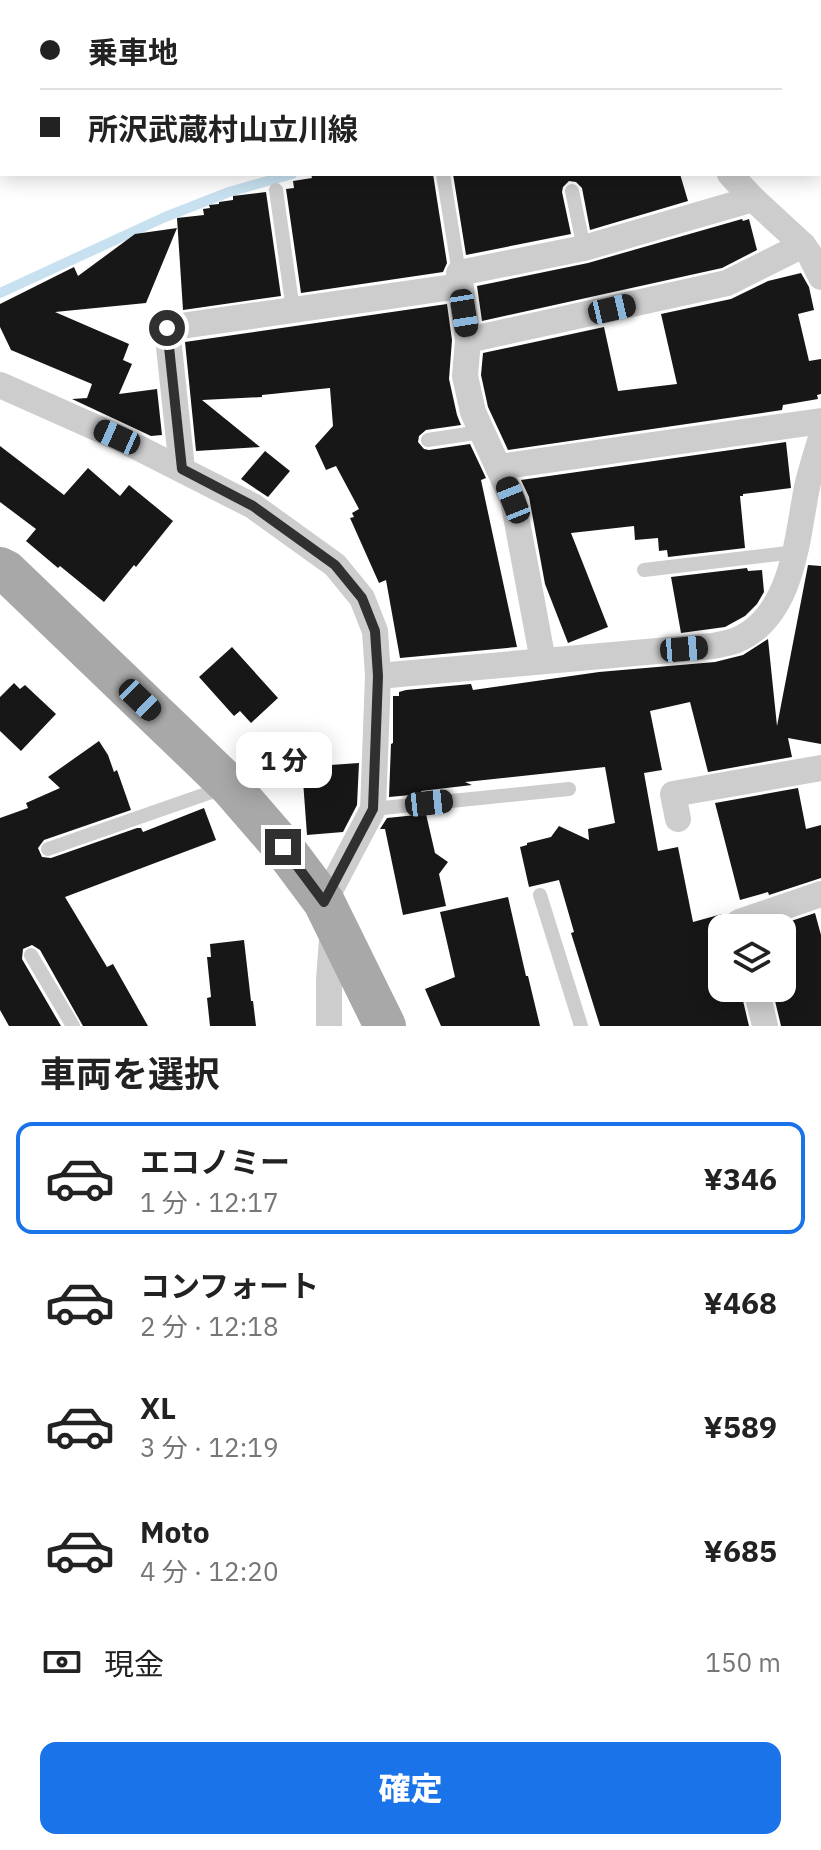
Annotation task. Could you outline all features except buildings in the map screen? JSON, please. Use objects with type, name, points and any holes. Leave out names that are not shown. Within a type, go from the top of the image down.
[{"type":"main road","points":[[0,568],[230,786],[283,847],[328,912],[385,1026]]},
{"type":"street","points":[[468,340],[727,283],[814,254],[732,176]]},
{"type":"street","points":[[182,469],[167,328],[293,310],[460,280],[753,199]]},
{"type":"street","points":[[460,280],[468,340],[465,376],[473,412],[513,500],[543,661]]},
{"type":"street","points":[[0,385],[117,437],[253,506],[335,565],[362,598],[375,631],[378,676],[373,809],[328,912],[329,1026]]},
{"type":"street","points":[[499,467],[821,421]]},
{"type":"street","points":[[378,676],[713,646],[737,640],[755,628],[783,593],[796,552],[808,484],[821,438]]},
{"type":"street","points":[[678,819],[673,794],[821,768]]},
{"type":"street","points":[[762,914],[821,894]]},
{"type":"street","points":[[759,1002],[765,1026]]},
{"type":"lane","points":[[443,176],[460,280]]},
{"type":"lane","points":[[276,190],[293,310]]},
{"type":"lane","points":[[572,191],[584,248]]},
{"type":"lane","points":[[428,440],[481,432]]},
{"type":"lane","points":[[644,570],[796,552]]},
{"type":"lane","points":[[48,849],[230,786]]},
{"type":"lane","points":[[373,809],[569,789]]},
{"type":"lane","points":[[540,895],[581,1026]]},
{"type":"lane","points":[[31,955],[73,1026]]},
{"type":"waterway","points":[[0,293],[165,217],[229,192],[285,176]]},
{"type":"route","points":[[167,328],[182,469],[253,506],[335,565],[362,598],[375,631],[378,676],[373,809],[324,902],[283,847]]}]
